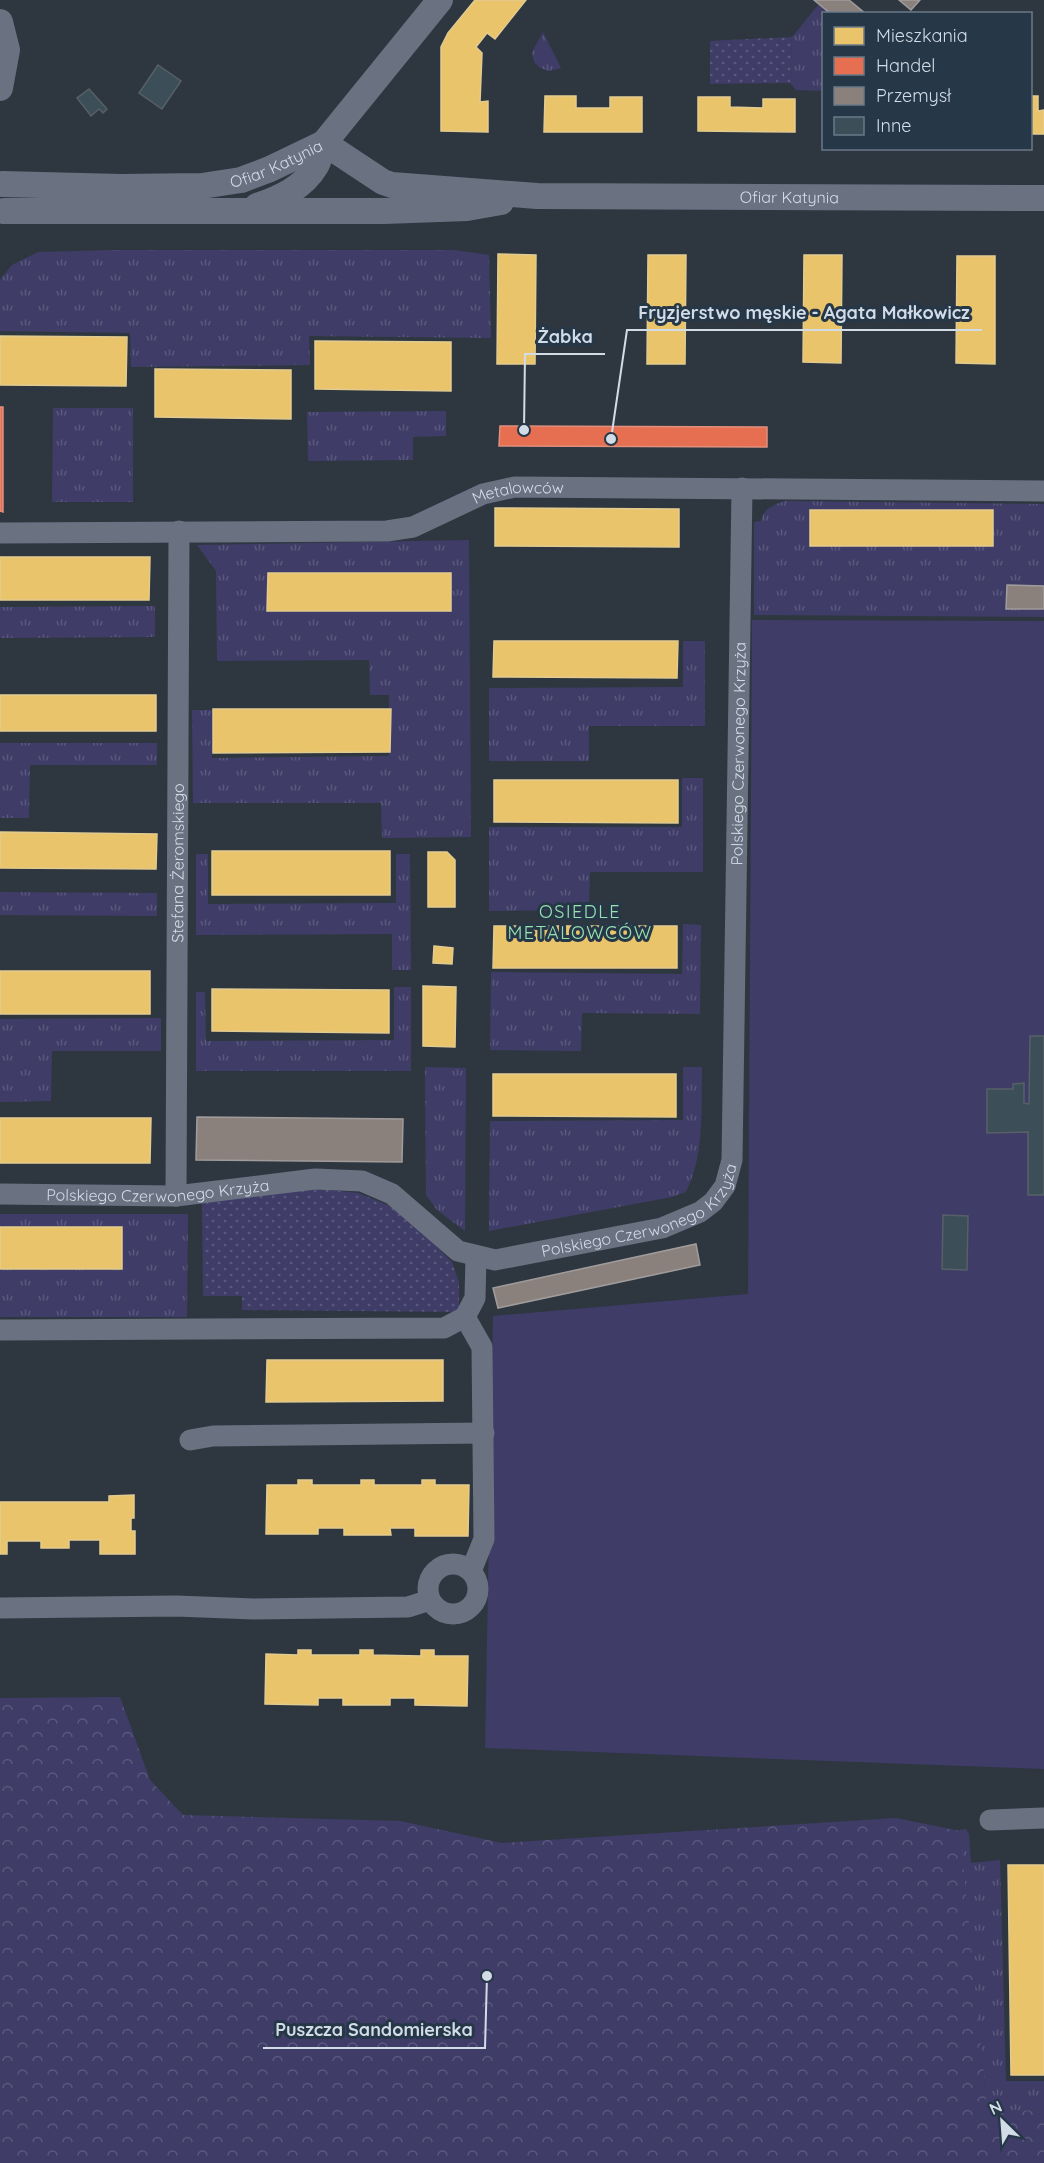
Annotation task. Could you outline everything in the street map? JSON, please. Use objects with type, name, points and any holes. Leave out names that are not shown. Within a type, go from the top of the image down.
[{"type":"street","points":[[246,210],[281,198],[300,184],[316,165],[324,143],[440,0]]},
{"type":"street","points":[[0,22],[7,50],[0,88]]},
{"type":"street","name":"Ofiar Katynia","points":[[1,182],[121,187],[202,186],[241,180],[324,143],[347,160],[392,185],[537,196],[1044,198]]},
{"type":"street","points":[[1,182],[5,197],[2,215]]},
{"type":"street","name":"Ofiar Katynia","points":[[2,215],[246,210],[384,211],[467,208],[537,196]]},
{"type":"street","name":"Metalowców","points":[[0,532],[387,531],[413,527],[483,494],[515,487],[1044,491]]},
{"type":"street","name":"Polskiego Czerwonego Krzyża","points":[[0,1194],[176,1196],[315,1179],[362,1181],[392,1194],[458,1251],[495,1260],[662,1228],[700,1212],[713,1202],[725,1186],[732,1160],[742,488]]},
{"type":"street","name":"Stefana Żeromskiego","points":[[176,1196],[179,531]]},
{"type":"street","points":[[0,1330],[444,1328],[465,1317],[475,1298],[476,1257]]},
{"type":"street","points":[[465,1317],[482,1347],[484,1539],[471,1570]]},
{"type":"street","points":[[190,1440],[213,1436],[484,1433]]},
{"type":"street","points":[[455,1563],[464,1566],[471,1570],[479,1585],[476,1601],[465,1612],[449,1614],[435,1607],[430,1600],[429,1583],[438,1568],[455,1563]]},
{"type":"street","points":[[0,1608],[408,1607],[430,1600]]},
{"type":"street","points":[[990,1820],[1044,1818]]},
{"type":"green space","points":[[819,4],[830,12],[822,12],[822,91],[796,90],[790,83],[792,37]]},
{"type":"green space","points":[[543,32],[561,68],[549,71],[540,68],[534,62],[532,52]]},
{"type":"green space","points":[[792,37],[790,83],[710,84],[710,41]]},
{"type":"green space","points":[[454,250],[489,255],[491,338],[309,336],[310,365],[131,367],[130,333],[0,331],[0,280],[12,265],[38,252]]},
{"type":"green space","points":[[53,408],[133,408],[133,502],[52,502]]},
{"type":"green space","points":[[446,411],[446,436],[413,437],[413,460],[308,461],[307,412]]},
{"type":"green space","points":[[785,501],[1044,504],[1044,617],[754,615],[754,522],[761,521],[764,513],[770,508]]},
{"type":"green space","points":[[469,540],[471,837],[382,838],[381,803],[193,803],[192,710],[212,710],[212,758],[389,756],[389,695],[370,695],[369,660],[217,661],[216,571],[197,545]]},
{"type":"green space","points":[[155,606],[155,637],[0,638],[0,607]]},
{"type":"green space","points":[[752,620],[1044,621],[1044,1769],[485,1748],[493,1316],[748,1294]]},
{"type":"green space","points":[[683,641],[705,641],[705,726],[589,726],[589,761],[489,761],[489,688],[683,687]]},
{"type":"green space","points":[[0,743],[157,743],[157,765],[30,765],[29,818],[0,818]]},
{"type":"green space","points":[[682,778],[703,778],[703,872],[590,872],[589,910],[489,911],[489,827],[682,827]]},
{"type":"green space","points":[[196,854],[208,854],[208,904],[396,903],[396,854],[410,854],[411,970],[392,970],[392,934],[196,935]]},
{"type":"green space","points":[[0,892],[157,893],[157,916],[0,915]]},
{"type":"green space","points":[[683,924],[701,925],[700,1014],[582,1013],[581,1051],[490,1050],[491,972],[682,974]]},
{"type":"green space","points":[[394,987],[411,987],[411,1071],[196,1071],[196,992],[205,992],[206,1041],[394,1040]]},
{"type":"green space","points":[[161,1018],[161,1051],[52,1051],[51,1101],[0,1102],[0,1019]]},
{"type":"green space","points":[[425,1067],[466,1068],[465,1231],[437,1210],[426,1195]]},
{"type":"green space","points":[[683,1067],[702,1067],[699,1147],[686,1192],[672,1197],[489,1231],[490,1121],[683,1120]]},
{"type":"green space","points":[[321,1189],[358,1193],[395,1208],[419,1229],[452,1262],[459,1282],[459,1312],[242,1310],[242,1296],[203,1296],[202,1200]]},
{"type":"green space","points":[[0,1214],[188,1214],[187,1317],[0,1317]]},
{"type":"green space","points":[[120,1697],[150,1780],[183,1815],[400,1821],[502,1843],[896,1818],[960,1831],[987,2109],[1044,2111],[1044,2163],[0,2163],[0,1698]]},
{"type":"green space","points":[[966,1829],[969,1834],[971,1863],[1000,1860],[1006,2081],[1044,2081],[1044,2111],[987,2110],[959,1830]]},
{"type":"building: Mieszkania","points":[[475,0],[526,0],[495,39],[487,33],[476,47],[482,53],[480,102],[488,101],[488,132],[441,131],[441,47],[448,33]]},
{"type":"building: Mieszkania","points":[[545,96],[576,96],[576,108],[610,108],[610,97],[642,97],[642,132],[544,132]]},
{"type":"building: Mieszkania","points":[[1032,96],[1038,96],[1038,111],[1044,110],[1044,134],[1032,134]]},
{"type":"building: Mieszkania","points":[[698,97],[730,97],[730,107],[763,108],[763,99],[795,99],[795,132],[698,131]]},
{"type":"building: Mieszkania","points":[[498,254],[536,255],[535,364],[497,364]]},
{"type":"building: Mieszkania","points":[[648,255],[686,255],[685,364],[647,364]]},
{"type":"building: Mieszkania","points":[[804,255],[842,255],[841,363],[803,362]]},
{"type":"building: Mieszkania","points":[[957,256],[995,256],[995,364],[956,363]]},
{"type":"building: Mieszkania","points":[[0,336],[127,337],[126,386],[0,385]]},
{"type":"building: Mieszkania","points":[[315,341],[451,342],[451,391],[315,389]]},
{"type":"building: Mieszkania","points":[[155,369],[291,370],[291,419],[155,417]]},
{"type":"building: Mieszkania","points":[[495,508],[679,509],[679,547],[495,546]]},
{"type":"building: Mieszkania","points":[[810,510],[993,510],[993,546],[810,546]]},
{"type":"building: Mieszkania","points":[[0,557],[150,557],[149,600],[0,600]]},
{"type":"building: Mieszkania","points":[[268,573],[451,573],[451,611],[267,611]]},
{"type":"building: Mieszkania","points":[[494,641],[678,641],[677,678],[493,677]]},
{"type":"building: Mieszkania","points":[[0,695],[156,695],[156,731],[0,731]]},
{"type":"building: Mieszkania","points":[[213,709],[391,709],[390,752],[213,753]]},
{"type":"building: Mieszkania","points":[[494,780],[678,780],[678,823],[494,822]]},
{"type":"building: Mieszkania","points":[[0,832],[157,834],[156,869],[0,868]]},
{"type":"building: Mieszkania","points":[[212,851],[390,851],[390,895],[212,895]]},
{"type":"building: Mieszkania","points":[[428,852],[447,852],[455,860],[455,907],[428,907]]},
{"type":"building: Mieszkania","points":[[494,926],[677,926],[677,968],[493,968]]},
{"type":"building: Mieszkania","points":[[434,946],[453,948],[452,964],[433,963]]},
{"type":"building: Mieszkania","points":[[0,971],[150,971],[150,1014],[0,1014]]},
{"type":"building: Mieszkania","points":[[423,986],[456,987],[455,1047],[423,1046]]},
{"type":"building: Mieszkania","points":[[212,989],[389,990],[389,1033],[212,1031]]},
{"type":"building: Mieszkania","points":[[493,1074],[676,1074],[676,1117],[493,1116]]},
{"type":"building: Mieszkania","points":[[0,1118],[151,1118],[150,1163],[0,1163]]},
{"type":"building: Mieszkania","points":[[0,1227],[122,1227],[122,1269],[0,1269]]},
{"type":"building: Mieszkania","points":[[267,1360],[443,1360],[443,1401],[266,1402]]},
{"type":"building: Mieszkania","points":[[298,1480],[312,1480],[312,1485],[361,1485],[361,1480],[374,1480],[374,1485],[422,1485],[422,1480],[435,1480],[435,1485],[469,1485],[468,1536],[415,1536],[415,1528],[390,1528],[391,1535],[344,1535],[344,1528],[318,1528],[318,1534],[266,1534],[267,1485],[298,1485]]},
{"type":"building: Mieszkania","points":[[134,1495],[134,1518],[131,1518],[131,1531],[135,1531],[135,1554],[100,1554],[100,1540],[69,1540],[69,1548],[41,1548],[41,1541],[7,1541],[7,1554],[0,1554],[0,1502],[109,1502],[109,1496]]},
{"type":"building: Mieszkania","points":[[298,1650],[311,1650],[311,1655],[360,1655],[360,1650],[373,1650],[373,1655],[421,1656],[421,1650],[434,1650],[434,1656],[468,1656],[467,1706],[415,1705],[415,1698],[390,1698],[390,1705],[343,1705],[343,1698],[318,1698],[318,1705],[265,1704],[266,1654],[298,1655]]},
{"type":"building: Mieszkania","points":[[1008,1865],[1044,1865],[1044,2075],[1011,2075]]},
{"type":"building: Handel","points":[[0,407],[3,407],[3,512],[0,511]]},
{"type":"building: Handel","points":[[500,426],[767,427],[767,447],[499,446]]},
{"type":"building: Przemysł","points":[[814,0],[849,0],[864,12],[829,12]]},
{"type":"building: Przemysł","points":[[899,0],[920,0],[911,10]]},
{"type":"building: Przemysł","points":[[1007,585],[1044,586],[1044,609],[1006,609]]},
{"type":"building: Przemysł","points":[[197,1117],[403,1119],[402,1162],[196,1160]]},
{"type":"building: Przemysł","points":[[696,1244],[700,1265],[498,1308],[493,1288]]},
{"type":"building: Inne","points":[[158,65],[181,81],[162,109],[139,93]]},
{"type":"building: Inne","points":[[89,89],[107,109],[103,113],[99,109],[91,116],[77,98]]},
{"type":"building: Inne","points":[[1030,1036],[1044,1036],[1044,1195],[1028,1195],[1028,1132],[987,1133],[987,1089],[1013,1089],[1013,1084],[1024,1083],[1024,1103],[1029,1104]]},
{"type":"building: Inne","points":[[943,1215],[968,1216],[967,1270],[942,1269]]},
{"type":"place","name":"Żabka","points":[[524,430]]},
{"type":"place","name":"Fryzjerstwo męskie - Agata Małkowicz","points":[[611,439]]},
{"type":"place","name":"Puszcza Sandomierska","points":[[487,1976]]},
{"type":"district","name":"OSIEDLE METALOWCÓW","points":[[580,921]]}]
